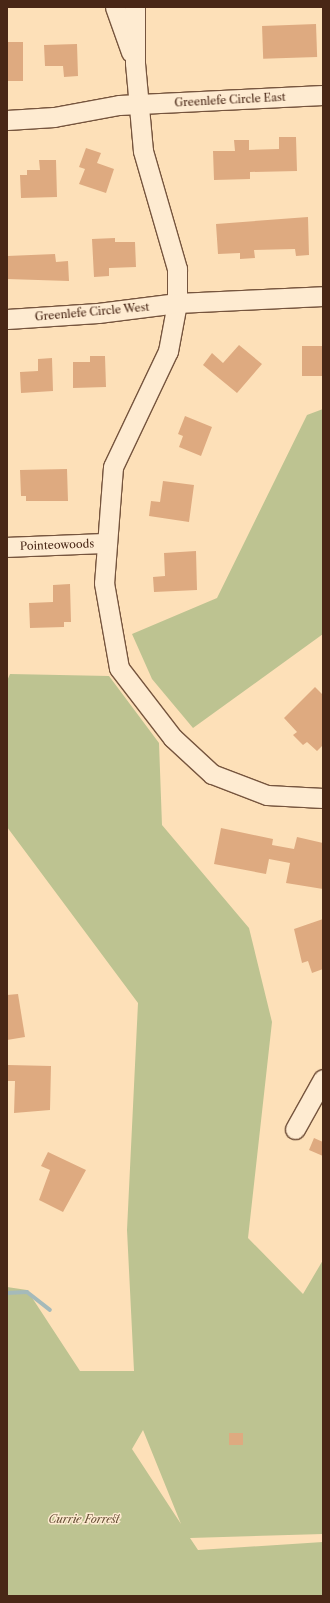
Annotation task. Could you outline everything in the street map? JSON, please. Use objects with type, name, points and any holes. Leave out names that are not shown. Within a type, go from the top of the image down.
[{"type":"street","points":[[115,7],[135,63]]},
{"type":"street","points":[[135,7],[135,63],[143,151],[177,270],[177,303],[168,351],[113,466],[104,583],[119,668],[173,738],[212,774],[242,788],[294,799],[323,798]]},
{"type":"street","name":"Greenlefe Circle East","points":[[138,106],[323,94]]},
{"type":"street","points":[[7,120],[138,106]]},
{"type":"street","points":[[177,303],[323,296]]},
{"type":"street","name":"Greenlefe Circle West","points":[[7,319],[98,313],[177,303]]},
{"type":"street","name":"Pointeowoods","points":[[7,547],[107,543]]},
{"type":"street","points":[[295,1129],[323,1079]]},
{"type":"green space","points":[[323,409],[323,634],[193,728],[152,679],[132,634],[217,598],[307,415]]},
{"type":"green space","name":"Currie Forrest","points":[[10,674],[109,676],[159,743],[162,825],[249,928],[272,1022],[248,1238],[303,1294],[323,1260],[323,1534],[190,1538],[198,1550],[323,1542],[323,1596],[7,1596],[7,1287],[27,1290],[80,1371],[134,1371],[127,1230],[138,1003],[7,827],[7,681]],"holes":[[[143,1430],[181,1524],[132,1449]]]},
{"type":"building","points":[[316,24],[317,57],[263,59],[262,26]]},
{"type":"building","points":[[7,42],[23,42],[23,81],[7,81]]},
{"type":"building","points":[[77,44],[78,76],[64,77],[63,66],[45,66],[44,45]]},
{"type":"building","points":[[279,137],[296,137],[297,171],[250,172],[250,179],[214,180],[213,151],[235,151],[234,140],[249,140],[249,150],[279,149]]},
{"type":"building","points":[[86,148],[101,153],[97,163],[114,169],[106,193],[79,184],[85,169],[79,167]]},
{"type":"building","points":[[39,160],[56,160],[57,197],[21,198],[20,175],[27,175],[27,170],[40,170]]},
{"type":"building","points":[[308,217],[309,255],[296,256],[295,249],[254,250],[255,258],[240,259],[240,253],[218,254],[216,224]]},
{"type":"building","points":[[115,238],[115,242],[135,242],[136,267],[109,268],[109,276],[94,277],[92,239]]},
{"type":"building","points":[[55,254],[56,262],[68,261],[69,281],[7,279],[7,256]]},
{"type":"building","points":[[239,345],[262,364],[237,393],[203,365],[212,353],[223,363]]},
{"type":"building","points":[[302,346],[323,346],[323,376],[302,376]]},
{"type":"building","points":[[90,356],[105,356],[106,387],[73,388],[73,362],[90,362]]},
{"type":"building","points":[[52,358],[53,391],[21,393],[20,372],[38,371],[38,359]]},
{"type":"building","points":[[185,416],[212,427],[201,456],[179,447],[183,436],[178,434]]},
{"type":"building","points":[[67,469],[68,501],[26,501],[26,496],[21,496],[20,470]]},
{"type":"building","points":[[163,481],[194,485],[189,522],[149,516],[151,501],[160,502]]},
{"type":"building","points":[[196,551],[197,590],[154,592],[153,577],[165,576],[164,553]]},
{"type":"building","points":[[70,584],[71,622],[64,622],[64,627],[30,628],[29,603],[53,602],[53,585]]},
{"type":"building","points":[[315,687],[323,695],[323,745],[317,751],[307,742],[303,745],[293,735],[297,732],[284,718]]},
{"type":"building","points":[[221,828],[273,839],[272,845],[294,849],[297,837],[323,843],[323,889],[286,883],[290,863],[269,859],[266,874],[214,864]]},
{"type":"building","points":[[323,919],[323,969],[312,973],[308,961],[302,963],[294,929]]},
{"type":"building","points":[[18,994],[25,1037],[7,1040],[7,995]]},
{"type":"building","points":[[8,1065],[51,1066],[50,1110],[14,1113],[15,1081],[8,1081]]},
{"type":"building","points":[[314,1138],[323,1142],[323,1156],[309,1150]]},
{"type":"building","points":[[48,1152],[86,1170],[63,1212],[39,1200],[50,1170],[41,1166]]},
{"type":"building","points":[[229,1433],[243,1433],[243,1445],[229,1445]]},
{"type":"waterway","points":[[7,1293],[27,1292],[50,1310]]}]
